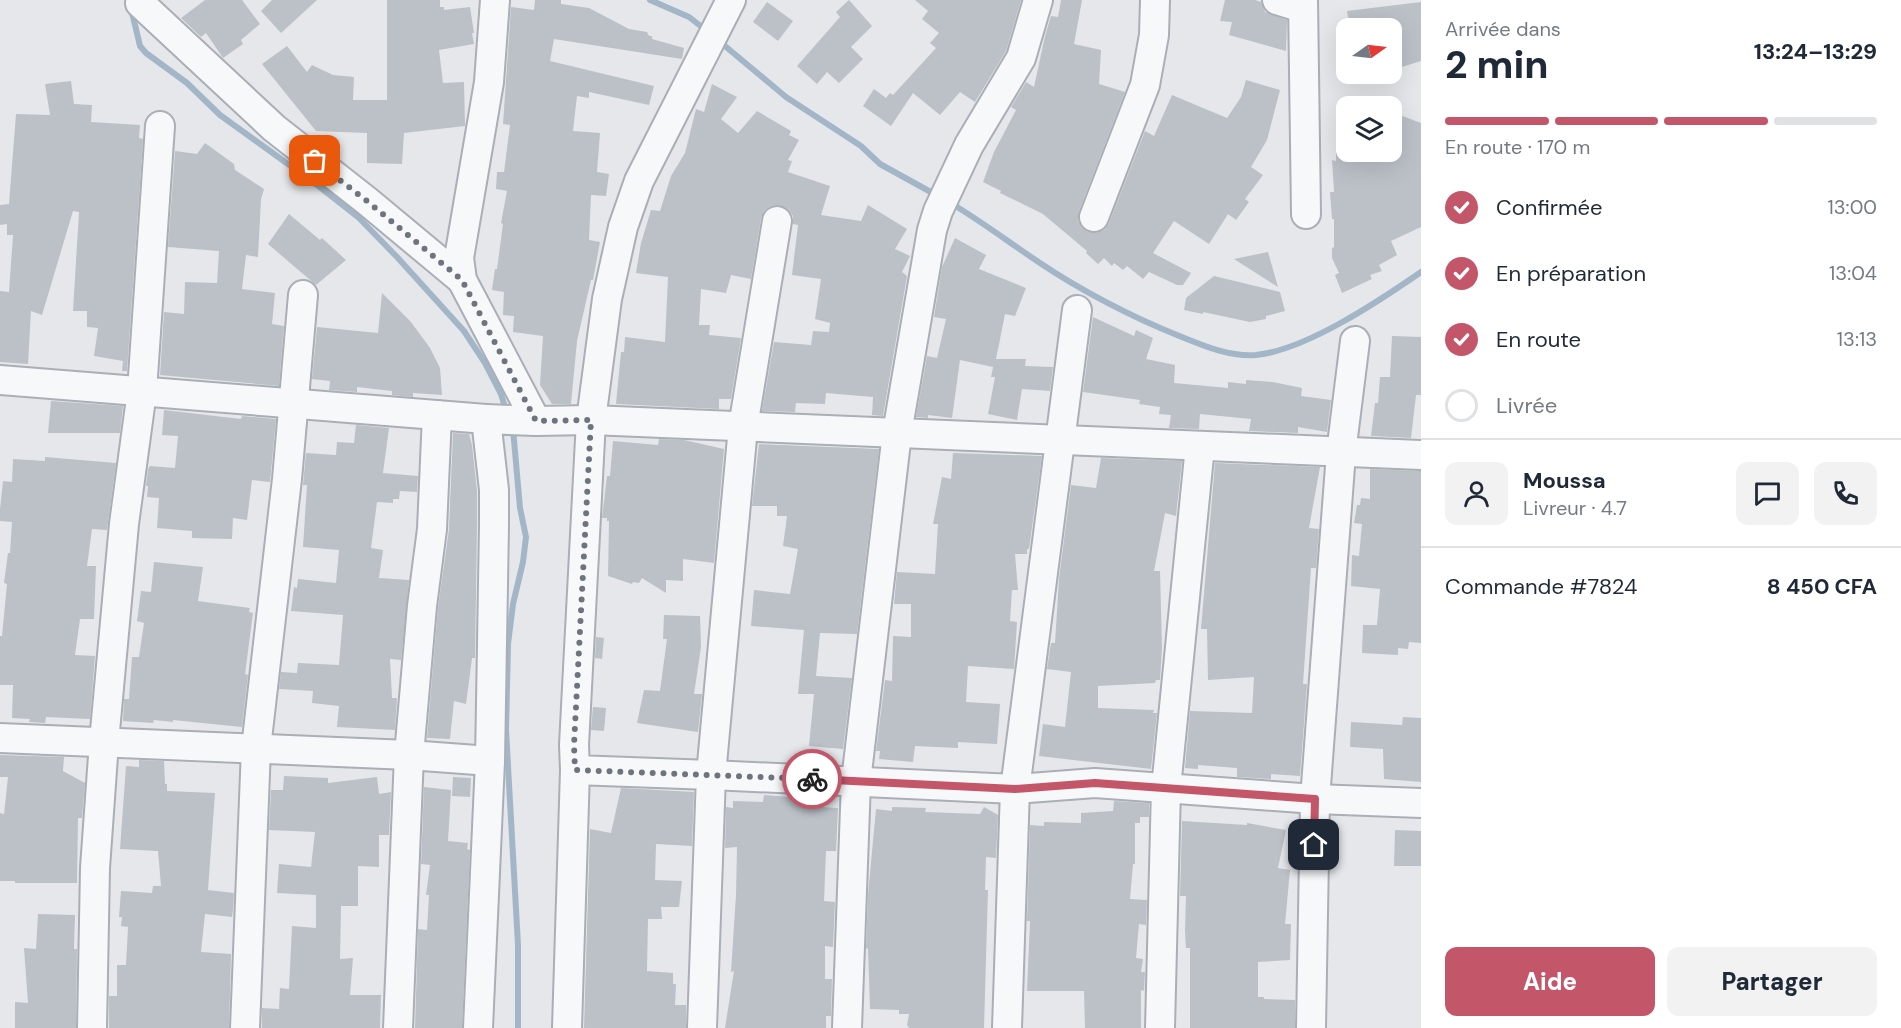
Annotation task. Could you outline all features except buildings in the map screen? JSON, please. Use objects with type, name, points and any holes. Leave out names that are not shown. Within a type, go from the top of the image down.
[{"type":"street","points":[[495,0],[489,82],[459,258],[462,280],[536,421]]},
{"type":"street","points":[[567,1028],[574,745],[591,420],[607,299],[622,226],[639,181],[731,0]]},
{"type":"street","points":[[847,1028],[856,781],[897,433],[932,230],[938,211],[969,146],[1021,58],[1038,0]]},
{"type":"street","points":[[1094,216],[1145,85],[1154,35],[1155,0]]},
{"type":"street","points":[[140,3],[274,128],[462,280]]},
{"type":"street","points":[[1294,3],[1306,214]]},
{"type":"street","points":[[92,1028],[95,868],[104,742],[124,524],[142,391],[160,126]]},
{"type":"street","points":[[702,1028],[711,775],[743,428],[777,221]]},
{"type":"street","points":[[245,1028],[256,748],[295,402],[303,295]]},
{"type":"street","points":[[1007,1028],[1015,789],[1058,440],[1077,310]]},
{"type":"street","points":[[1311,1028],[1315,799],[1341,453],[1355,341]]},
{"type":"street","points":[[0,380],[486,419],[591,420],[1421,455]]},
{"type":"street","points":[[398,1028],[409,755],[422,606],[432,529],[437,415]]},
{"type":"street","points":[[478,1028],[490,761],[494,490],[486,419]]},
{"type":"street","points":[[1160,1028],[1166,788],[1200,446]]},
{"type":"street","points":[[0,738],[409,755],[490,761]]},
{"type":"street","points":[[575,770],[1015,789],[1095,783],[1315,799],[1421,803]]},
{"type":"waterway","points":[[650,0],[689,17],[707,31]]},
{"type":"waterway","points":[[131,8],[140,46],[146,53],[187,83],[220,115],[359,218],[397,257],[464,331],[485,363],[501,394],[506,411]]},
{"type":"waterway","points":[[719,41],[786,97],[861,146],[880,164],[938,196]]},
{"type":"waterway","points":[[949,202],[1056,273],[1107,302],[1186,339],[1215,350],[1235,354],[1256,355],[1297,344],[1342,322],[1421,272]]},
{"type":"waterway","points":[[513,429],[520,508],[526,537],[508,644],[506,730],[518,945],[518,1028]]},
{"type":"way so far","points":[[315,161],[462,280],[536,421],[591,420],[574,745],[575,770],[812,779]]},
{"type":"route","points":[[812,779],[1015,789],[1095,783],[1315,799],[1314,845]]}]
